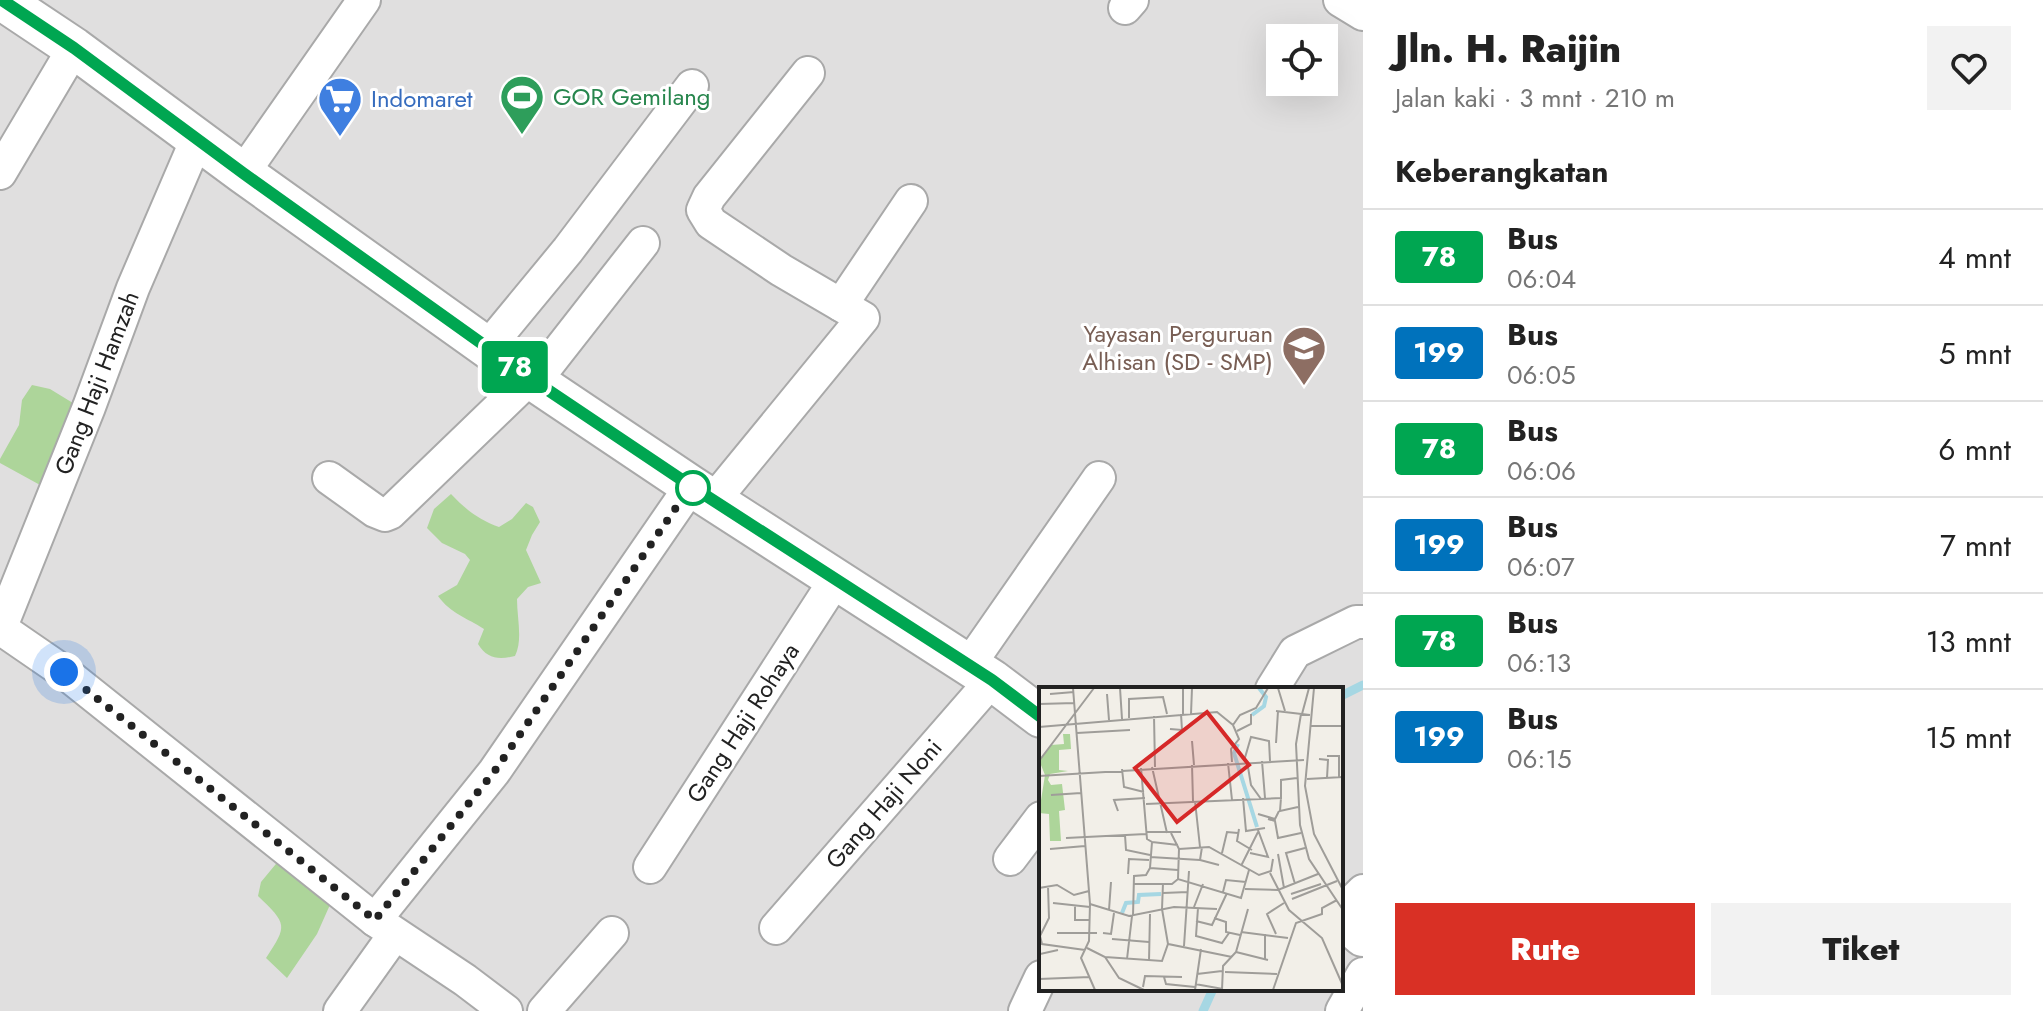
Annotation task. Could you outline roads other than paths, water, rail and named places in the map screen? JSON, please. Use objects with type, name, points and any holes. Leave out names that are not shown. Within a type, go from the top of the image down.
[{"type":"street","points":[[2,0],[74,48],[532,380],[980,672],[1039,716]]},
{"type":"street","points":[[243,173],[364,0]]},
{"type":"street","points":[[1340,0],[1363,14]]},
{"type":"street","points":[[0,173],[74,48]]},
{"type":"street","points":[[340,1011],[385,927],[494,772],[702,493],[863,318],[781,270],[711,223],[703,210],[709,197],[808,73]]},
{"type":"street","points":[[488,347],[568,250],[692,86]]},
{"type":"street","name":"Gang Haji Hamzah","points":[[0,628],[133,288],[197,139]]},
{"type":"street","points":[[841,305],[911,201]]},
{"type":"street","points":[[329,478],[375,511],[385,515],[390,513],[532,380],[643,243]]},
{"type":"street","name":"Gang Haji Noni","points":[[776,928],[980,672],[1099,478]]},
{"type":"street","name":"Gang Haji Rohaya","points":[[650,867],[836,579]]},
{"type":"street","points":[[1273,687],[1295,652],[1356,622],[1363,622]]},
{"type":"street","points":[[0,628],[64,672],[385,927],[506,1011]]},
{"type":"street","points":[[1010,859],[1039,821]]},
{"type":"street","points":[[1343,913],[1363,891]]},
{"type":"street","points":[[1343,917],[1363,936]]},
{"type":"street","points":[[544,1011],[612,933]]},
{"type":"street","points":[[1342,1011],[1363,974]]},
{"type":"street","points":[[1025,1011],[1039,981]]},
{"type":"waterway","points":[[1343,695],[1363,685]]},
{"type":"waterway","points":[[1203,1011],[1212,991]]},
{"type":"place","name":"GOR Gemilang","points":[[522,136]]},
{"type":"place","name":"Indomaret","points":[[340,138]]},
{"type":"place","name":"Yayasan Perguruan Alhisan (SD - SMP)","points":[[1304,387]]}]
